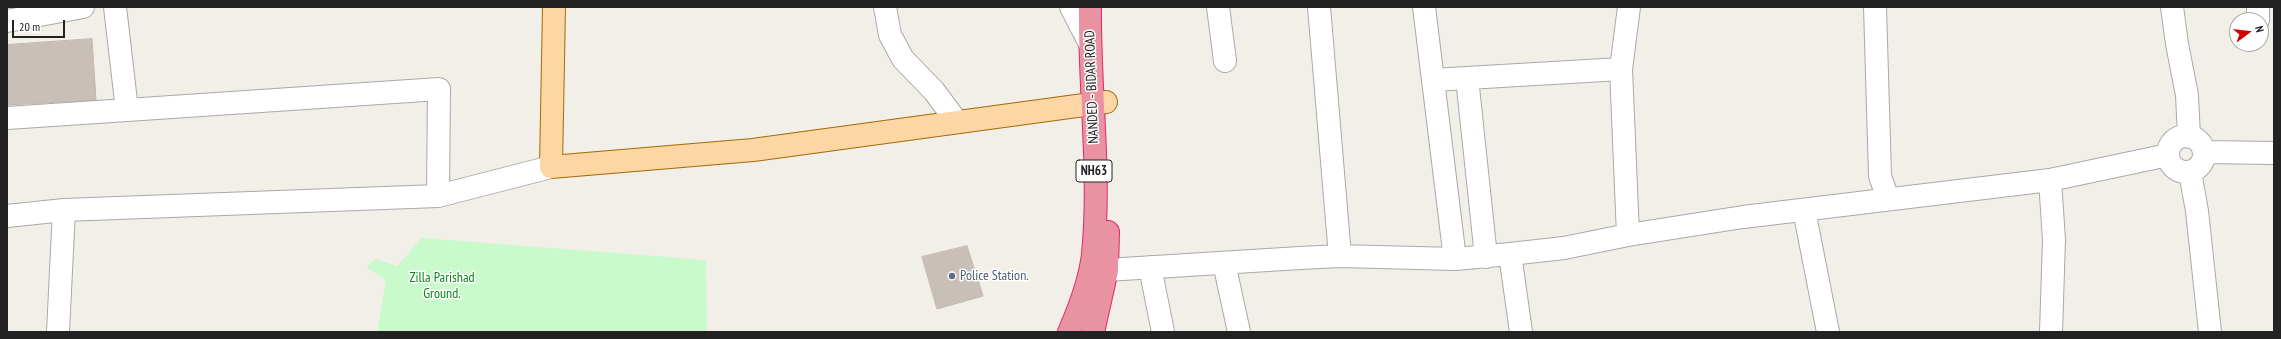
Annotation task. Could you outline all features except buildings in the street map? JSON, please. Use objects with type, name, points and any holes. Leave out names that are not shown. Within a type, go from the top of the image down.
[{"type":"highway","name":"NANDED - BIDAR ROAD","points":[[1090,7],[1090,44],[1110,193],[1107,270],[1092,332]]},
{"type":"highway","name":"NANDED - BIDAR ROAD","points":[[1070,332],[1082,300],[1093,254],[1104,7]]},
{"type":"main road","points":[[554,7],[551,167],[752,150],[1099,103]]},
{"type":"street","points":[[7,21],[83,7]]},
{"type":"street","points":[[114,7],[127,110]]},
{"type":"street","points":[[885,7],[890,35],[903,59],[934,91],[957,122]]},
{"type":"street","points":[[1071,7],[1090,44]]},
{"type":"street","points":[[1218,7],[1225,61]]},
{"type":"street","points":[[1319,7],[1340,256]]},
{"type":"street","points":[[1424,7],[1455,259]]},
{"type":"street","points":[[1628,235],[1621,69],[1629,7]]},
{"type":"street","points":[[1875,7],[1880,176],[1888,199]]},
{"type":"street","points":[[2172,7],[2176,44],[2187,95],[2189,137]]},
{"type":"street","points":[[1433,80],[1621,69]]},
{"type":"street","points":[[1467,78],[1486,257]]},
{"type":"street","points":[[7,118],[439,89],[438,196]]},
{"type":"street","points":[[2182,137],[2189,137],[2200,143],[2204,152],[2199,167],[2190,172],[2175,169],[2169,161],[2168,155],[2172,142],[2182,137]]},
{"type":"street","points":[[2204,152],[2274,153]]},
{"type":"street","points":[[1107,270],[1340,256],[1455,259],[1486,257],[1564,248],[1628,235],[1804,210],[2050,180],[2168,155]]},
{"type":"street","points":[[7,216],[64,210],[438,196],[551,167]]},
{"type":"street","points":[[2190,172],[2197,211],[2210,332]]},
{"type":"street","points":[[2050,180],[2054,240],[2051,332]]},
{"type":"street","points":[[58,332],[64,210]]},
{"type":"street","points":[[1804,210],[1828,332]]},
{"type":"street","points":[[1510,254],[1521,332]]},
{"type":"street","points":[[1224,263],[1238,332]]},
{"type":"street","points":[[1150,267],[1163,332]]},
{"type":"green space","name":"Zilla Parishad Ground.","points":[[422,238],[706,260],[707,332],[377,332],[386,280],[366,267],[375,259],[397,266]]},
{"type":"place","name":"Police Station.","points":[[952,276]]}]
